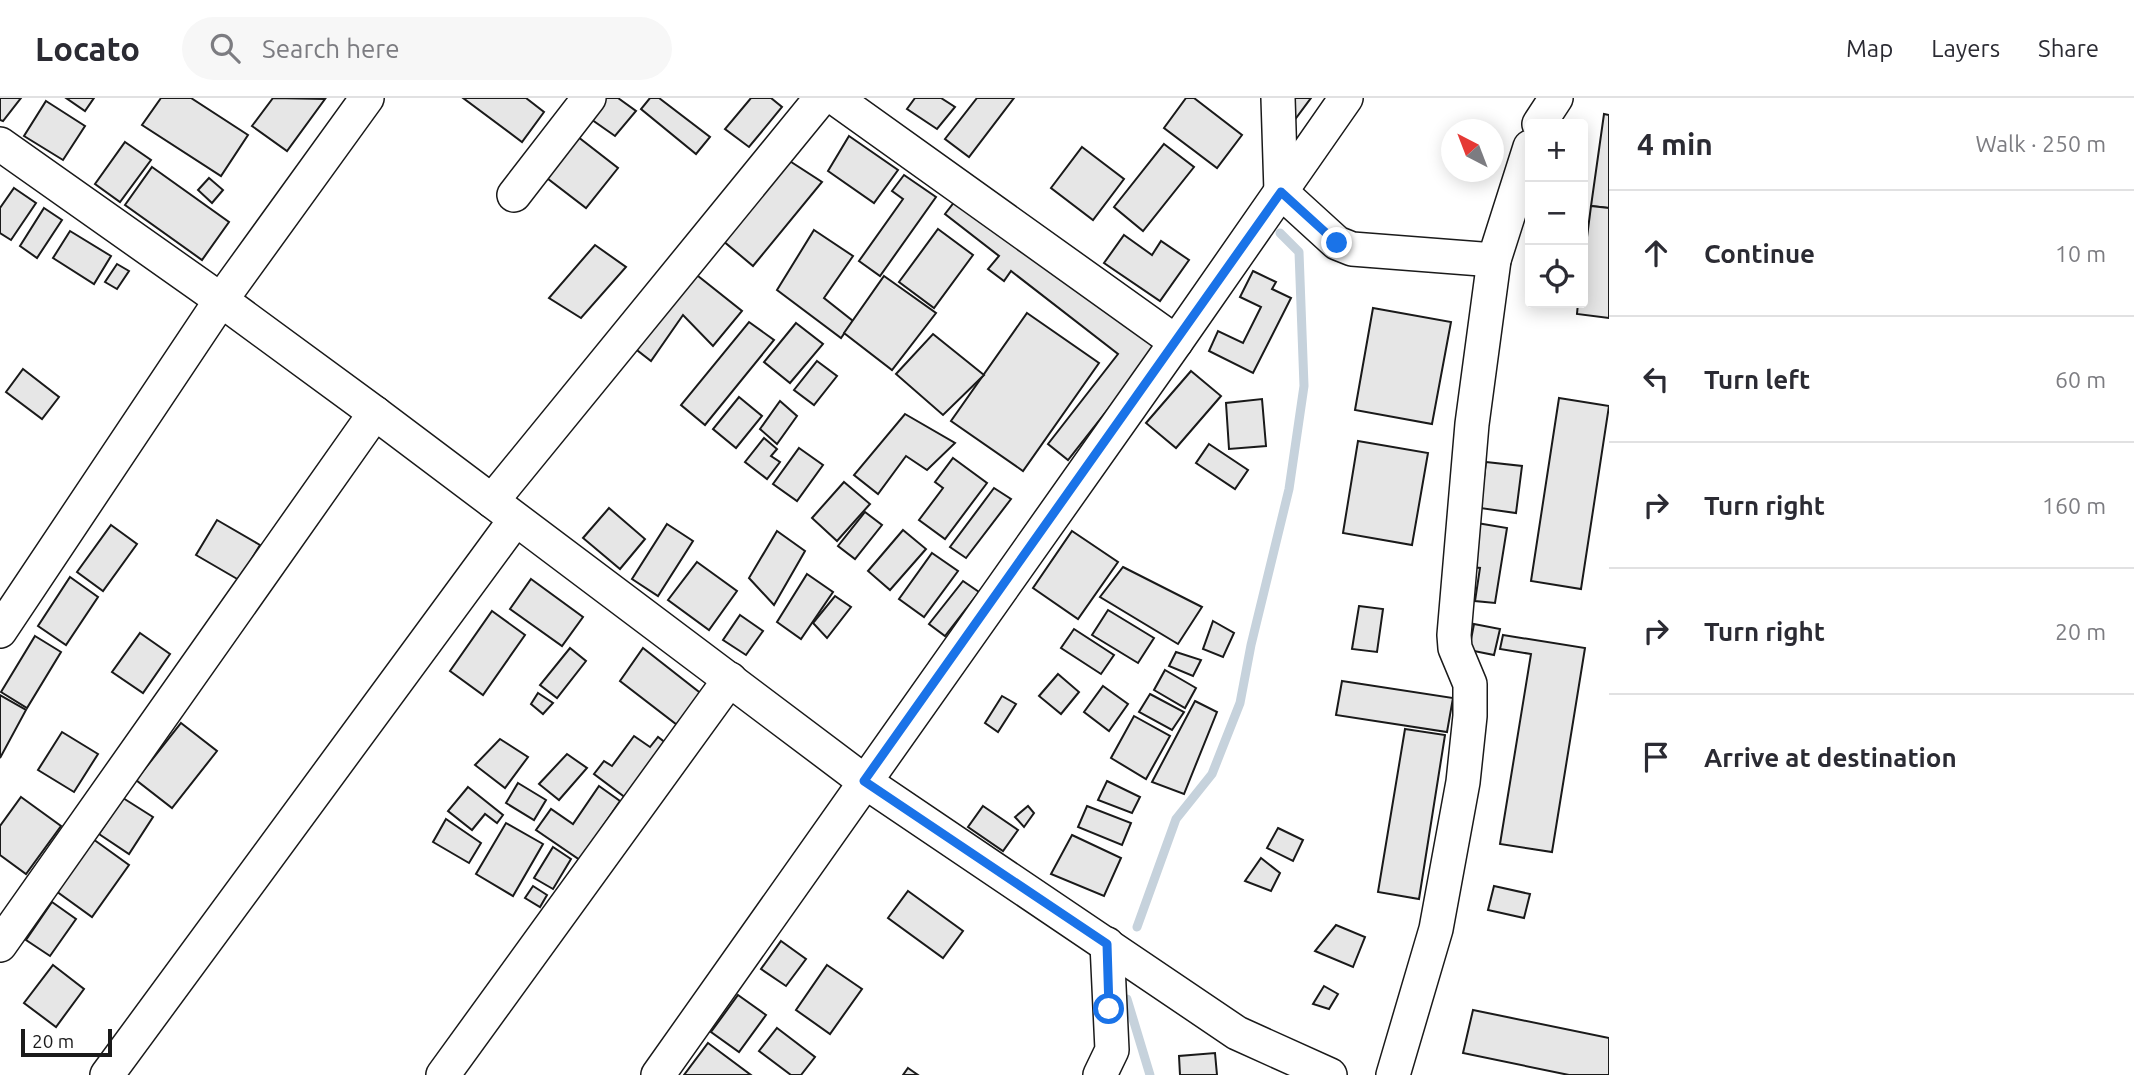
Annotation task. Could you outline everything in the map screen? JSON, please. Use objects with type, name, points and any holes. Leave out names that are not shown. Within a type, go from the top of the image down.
[{"type":"street","points":[[0,631],[221,300],[367,98]]},
{"type":"street","points":[[514,195],[589,98]]},
{"type":"street","points":[[107,1075],[503,510],[821,98]]},
{"type":"street","points":[[835,98],[1176,342]]},
{"type":"street","points":[[1278,98],[1281,192],[1337,243],[1352,249],[1494,260]]},
{"type":"street","points":[[658,1075],[1346,98]]},
{"type":"street","points":[[1542,119],[1556,98]]},
{"type":"street","points":[[0,144],[375,413],[864,781],[1237,1033],[1330,1075]]},
{"type":"street","points":[[1393,1075],[1436,929],[1463,782],[1470,716],[1470,684],[1455,648],[1454,635],[1472,424],[1494,260],[1525,163]]},
{"type":"street","points":[[0,945],[375,413]]},
{"type":"street","points":[[443,1075],[730,679]]},
{"type":"street","points":[[1107,944],[1113,1067]]},
{"type":"building","points":[[0,98],[21,98],[3,121],[0,120]]},
{"type":"building","points":[[66,98],[94,98],[85,111]]},
{"type":"building","points":[[161,98],[191,98],[248,135],[221,176],[142,125]]},
{"type":"building","points":[[273,98],[325,99],[287,151],[252,126]]},
{"type":"building","points":[[463,98],[526,98],[544,112],[522,142]]},
{"type":"building","points":[[603,98],[618,98],[636,111],[615,136],[588,117]]},
{"type":"building","points":[[650,98],[659,98],[710,137],[696,154],[641,109]]},
{"type":"building","points":[[751,98],[771,98],[782,107],[749,147],[725,129]]},
{"type":"building","points":[[915,98],[941,98],[955,107],[937,129],[907,109]]},
{"type":"building","points":[[977,98],[1014,98],[969,157],[945,139]]},
{"type":"building","points":[[1186,98],[1194,98],[1242,135],[1217,168],[1164,128]]},
{"type":"building","points":[[1282,98],[1311,98],[1282,137]]},
{"type":"building","points":[[46,101],[85,126],[63,160],[24,136]]},
{"type":"building","points":[[1604,114],[1609,115],[1609,208],[1591,206]]},
{"type":"building","points":[[573,133],[618,168],[586,208],[543,175]]},
{"type":"building","points":[[849,136],[898,170],[874,203],[828,171]]},
{"type":"building","points":[[125,142],[151,160],[120,202],[95,184]]},
{"type":"building","points":[[1164,144],[1194,167],[1143,231],[1114,207]]},
{"type":"building","points":[[1082,147],[1124,179],[1093,220],[1051,188]]},
{"type":"building","points":[[785,158],[822,182],[753,266],[722,240]]},
{"type":"building","points":[[152,167],[229,222],[202,260],[125,205]]},
{"type":"building","points":[[904,175],[936,197],[880,276],[859,261],[903,199],[892,191]]},
{"type":"building","points":[[209,178],[223,190],[212,203],[198,190]]},
{"type":"building","points":[[14,188],[36,203],[11,240],[0,233],[0,208]]},
{"type":"building","points":[[959,196],[1156,348],[1068,460],[1048,444],[1118,354],[1011,271],[1004,281],[988,269],[999,256],[945,214]]},
{"type":"building","points":[[1591,206],[1609,208],[1609,318],[1577,314],[1578,308],[1588,308],[1588,229]]},
{"type":"building","points":[[44,208],[62,220],[37,258],[20,246]]},
{"type":"building","points":[[938,229],[973,255],[934,308],[899,282]]},
{"type":"building","points":[[814,230],[853,256],[824,298],[853,321],[841,338],[777,290]]},
{"type":"building","points":[[70,231],[111,256],[94,284],[53,258]]},
{"type":"building","points":[[1124,235],[1152,255],[1161,241],[1189,260],[1160,301],[1104,263]]},
{"type":"building","points":[[595,245],[626,267],[581,318],[549,298]]},
{"type":"building","points":[[117,264],[129,271],[117,289],[105,282]]},
{"type":"building","points":[[1253,271],[1276,282],[1272,289],[1291,298],[1253,373],[1209,351],[1218,331],[1243,343],[1261,307],[1240,297]]},
{"type":"building","points":[[693,272],[742,311],[713,346],[683,315],[651,361],[633,347]]},
{"type":"building","points":[[884,276],[936,313],[892,370],[844,333]]},
{"type":"building","points":[[1373,308],[1451,322],[1432,424],[1355,410]]},
{"type":"building","points":[[1027,313],[1099,363],[1023,471],[951,421]]},
{"type":"building","points":[[749,322],[774,340],[705,425],[681,405]]},
{"type":"building","points":[[796,323],[823,344],[790,383],[764,362]]},
{"type":"building","points":[[933,334],[984,375],[943,415],[896,374]]},
{"type":"building","points":[[817,361],[837,376],[814,405],[794,390]]},
{"type":"building","points":[[23,369],[59,397],[42,419],[6,392]]},
{"type":"building","points":[[1191,371],[1221,396],[1176,448],[1146,423]]},
{"type":"building","points":[[739,397],[762,416],[736,448],[713,429]]},
{"type":"building","points":[[1559,398],[1609,406],[1581,589],[1531,581]]},
{"type":"building","points":[[1262,399],[1266,446],[1229,449],[1226,403]]},
{"type":"building","points":[[780,401],[797,416],[777,444],[760,429]]},
{"type":"building","points":[[905,414],[955,443],[927,470],[906,456],[878,494],[854,475]]},
{"type":"building","points":[[764,438],[777,449],[771,456],[780,462],[767,479],[745,462]]},
{"type":"building","points":[[1358,441],[1428,453],[1412,545],[1343,533]]},
{"type":"building","points":[[1209,444],[1248,470],[1235,489],[1196,463]]},
{"type":"building","points":[[799,448],[823,465],[797,501],[773,484]]},
{"type":"building","points":[[953,458],[987,483],[945,539],[919,520],[943,488],[935,482]]},
{"type":"building","points":[[1486,462],[1522,466],[1516,513],[1480,508]]},
{"type":"building","points":[[844,482],[870,504],[837,541],[812,518]]},
{"type":"building","points":[[994,488],[1011,499],[966,558],[950,547]]},
{"type":"building","points":[[609,508],[645,539],[620,569],[583,538]]},
{"type":"building","points":[[865,512],[882,525],[855,559],[838,546]]},
{"type":"building","points":[[217,520],[260,545],[239,580],[196,555]]},
{"type":"building","points":[[1477,523],[1507,528],[1495,603],[1475,601],[1480,568],[1471,567]]},
{"type":"building","points":[[667,524],[693,541],[658,596],[632,579]]},
{"type":"building","points":[[111,525],[137,544],[103,591],[77,572]]},
{"type":"building","points":[[903,530],[926,549],[890,590],[868,571]]},
{"type":"building","points":[[777,531],[805,551],[774,605],[749,578]]},
{"type":"building","points":[[1072,531],[1118,562],[1078,619],[1033,588]]},
{"type":"building","points":[[932,553],[958,571],[924,617],[899,599]]},
{"type":"building","points":[[697,562],[737,591],[709,630],[668,600]]},
{"type":"building","points":[[1123,567],[1202,607],[1178,644],[1100,597]]},
{"type":"building","points":[[807,574],[833,592],[801,639],[777,622]]},
{"type":"building","points":[[70,577],[98,597],[66,645],[38,626]]},
{"type":"building","points":[[531,579],[583,617],[562,646],[510,609]]},
{"type":"building","points":[[963,581],[979,592],[945,636],[929,624]]},
{"type":"building","points":[[835,596],[851,607],[827,638],[813,623]]},
{"type":"building","points":[[1359,606],[1383,609],[1377,652],[1352,649]]},
{"type":"building","points":[[1108,610],[1154,638],[1138,663],[1092,635]]},
{"type":"building","points":[[492,611],[525,635],[483,695],[450,671]]},
{"type":"building","points":[[740,615],[763,631],[746,655],[723,640]]},
{"type":"building","points":[[1213,621],[1234,633],[1223,657],[1203,649]]},
{"type":"building","points":[[1474,624],[1500,629],[1494,655],[1469,650]]},
{"type":"building","points":[[1074,629],[1114,655],[1101,674],[1061,648]]},
{"type":"building","points":[[140,633],[170,654],[143,693],[112,672]]},
{"type":"building","points":[[1503,635],[1585,648],[1552,852],[1500,844],[1531,654],[1500,649]]},
{"type":"building","points":[[35,636],[61,652],[27,708],[1,692]]},
{"type":"building","points":[[570,648],[586,661],[557,698],[540,685]]},
{"type":"building","points":[[643,648],[708,699],[685,731],[620,681]]},
{"type":"building","points":[[1176,652],[1201,660],[1193,676],[1169,666]]},
{"type":"building","points":[[1165,670],[1196,688],[1185,708],[1154,690]]},
{"type":"building","points":[[1058,674],[1079,692],[1061,714],[1039,696]]},
{"type":"building","points":[[1342,681],[1453,698],[1447,732],[1336,715]]},
{"type":"building","points":[[1103,686],[1128,704],[1109,731],[1084,712]]},
{"type":"building","points":[[538,693],[553,703],[543,714],[531,704]]},
{"type":"building","points":[[1150,694],[1184,712],[1172,730],[1139,712]]},
{"type":"building","points":[[0,695],[26,710],[0,758]]},
{"type":"building","points":[[1002,696],[1016,704],[998,732],[985,723]]},
{"type":"building","points":[[1195,701],[1217,712],[1184,794],[1152,782]]},
{"type":"building","points":[[1134,716],[1170,736],[1146,779],[1111,758]]},
{"type":"building","points":[[181,723],[217,751],[172,808],[136,780]]},
{"type":"building","points":[[1405,729],[1445,735],[1419,899],[1378,892]]},
{"type":"building","points":[[62,732],[98,754],[74,792],[38,770]]},
{"type":"building","points":[[634,736],[650,747],[658,737],[671,747],[630,801],[594,774],[604,761],[612,766]]},
{"type":"building","points":[[500,739],[528,757],[505,788],[475,765]]},
{"type":"building","points":[[567,754],[587,768],[559,800],[539,784]]},
{"type":"building","points":[[1107,781],[1140,797],[1132,813],[1098,800]]},
{"type":"building","points":[[518,783],[546,800],[534,820],[506,803]]},
{"type":"building","points":[[599,786],[620,801],[580,860],[536,830],[551,809],[573,824]]},
{"type":"building","points":[[468,787],[503,815],[497,823],[485,814],[472,830],[448,811]]},
{"type":"building","points":[[21,797],[61,826],[26,874],[0,855],[0,826]]},
{"type":"building","points":[[123,798],[153,817],[129,854],[99,834]]},
{"type":"building","points":[[983,806],[1018,830],[1003,851],[968,827]]},
{"type":"building","points":[[1028,806],[1034,813],[1024,827],[1015,817]]},
{"type":"building","points":[[1087,806],[1131,823],[1122,845],[1078,827]]},
{"type":"building","points":[[446,819],[481,843],[469,863],[433,842]]},
{"type":"building","points":[[506,823],[543,844],[513,896],[476,874]]},
{"type":"building","points":[[1278,828],[1303,840],[1293,861],[1267,848]]},
{"type":"building","points":[[1072,835],[1121,858],[1104,896],[1051,874]]},
{"type":"building","points":[[93,839],[129,865],[92,917],[56,891]]},
{"type":"building","points":[[553,847],[571,859],[553,889],[534,878]]},
{"type":"building","points":[[1261,858],[1280,873],[1271,891],[1245,881]]},
{"type":"building","points":[[533,886],[547,895],[540,907],[525,898]]},
{"type":"building","points":[[1494,886],[1530,894],[1524,918],[1488,910]]},
{"type":"building","points":[[908,891],[963,931],[943,958],[888,918]]},
{"type":"building","points":[[52,902],[76,919],[50,956],[26,940]]},
{"type":"building","points":[[1336,925],[1365,937],[1353,967],[1315,951]]},
{"type":"building","points":[[781,941],[806,959],[786,986],[761,969]]},
{"type":"building","points":[[53,965],[84,989],[56,1027],[24,1003]]},
{"type":"building","points":[[827,965],[862,989],[830,1034],[796,1010]]},
{"type":"building","points":[[1324,986],[1338,994],[1329,1009],[1313,1004]]},
{"type":"building","points":[[738,995],[766,1015],[739,1052],[711,1032]]},
{"type":"building","points":[[1473,1010],[1609,1038],[1609,1075],[1569,1075],[1463,1053]]},
{"type":"building","points":[[777,1028],[815,1057],[801,1075],[791,1075],[759,1051]]},
{"type":"building","points":[[708,1043],[751,1075],[684,1075]]},
{"type":"building","points":[[1215,1053],[1217,1075],[1180,1075],[1179,1056]]},
{"type":"building","points":[[908,1068],[918,1075],[903,1075]]},
{"type":"waterway","points":[[1137,927],[1176,819],[1212,774],[1240,703],[1251,645],[1289,489],[1304,386],[1299,252],[1280,233]]},
{"type":"waterway","points":[[1127,999],[1150,1075]]},
{"type":"route","points":[[1109,1009],[1107,944],[864,781],[1281,192],[1337,243]]}]
